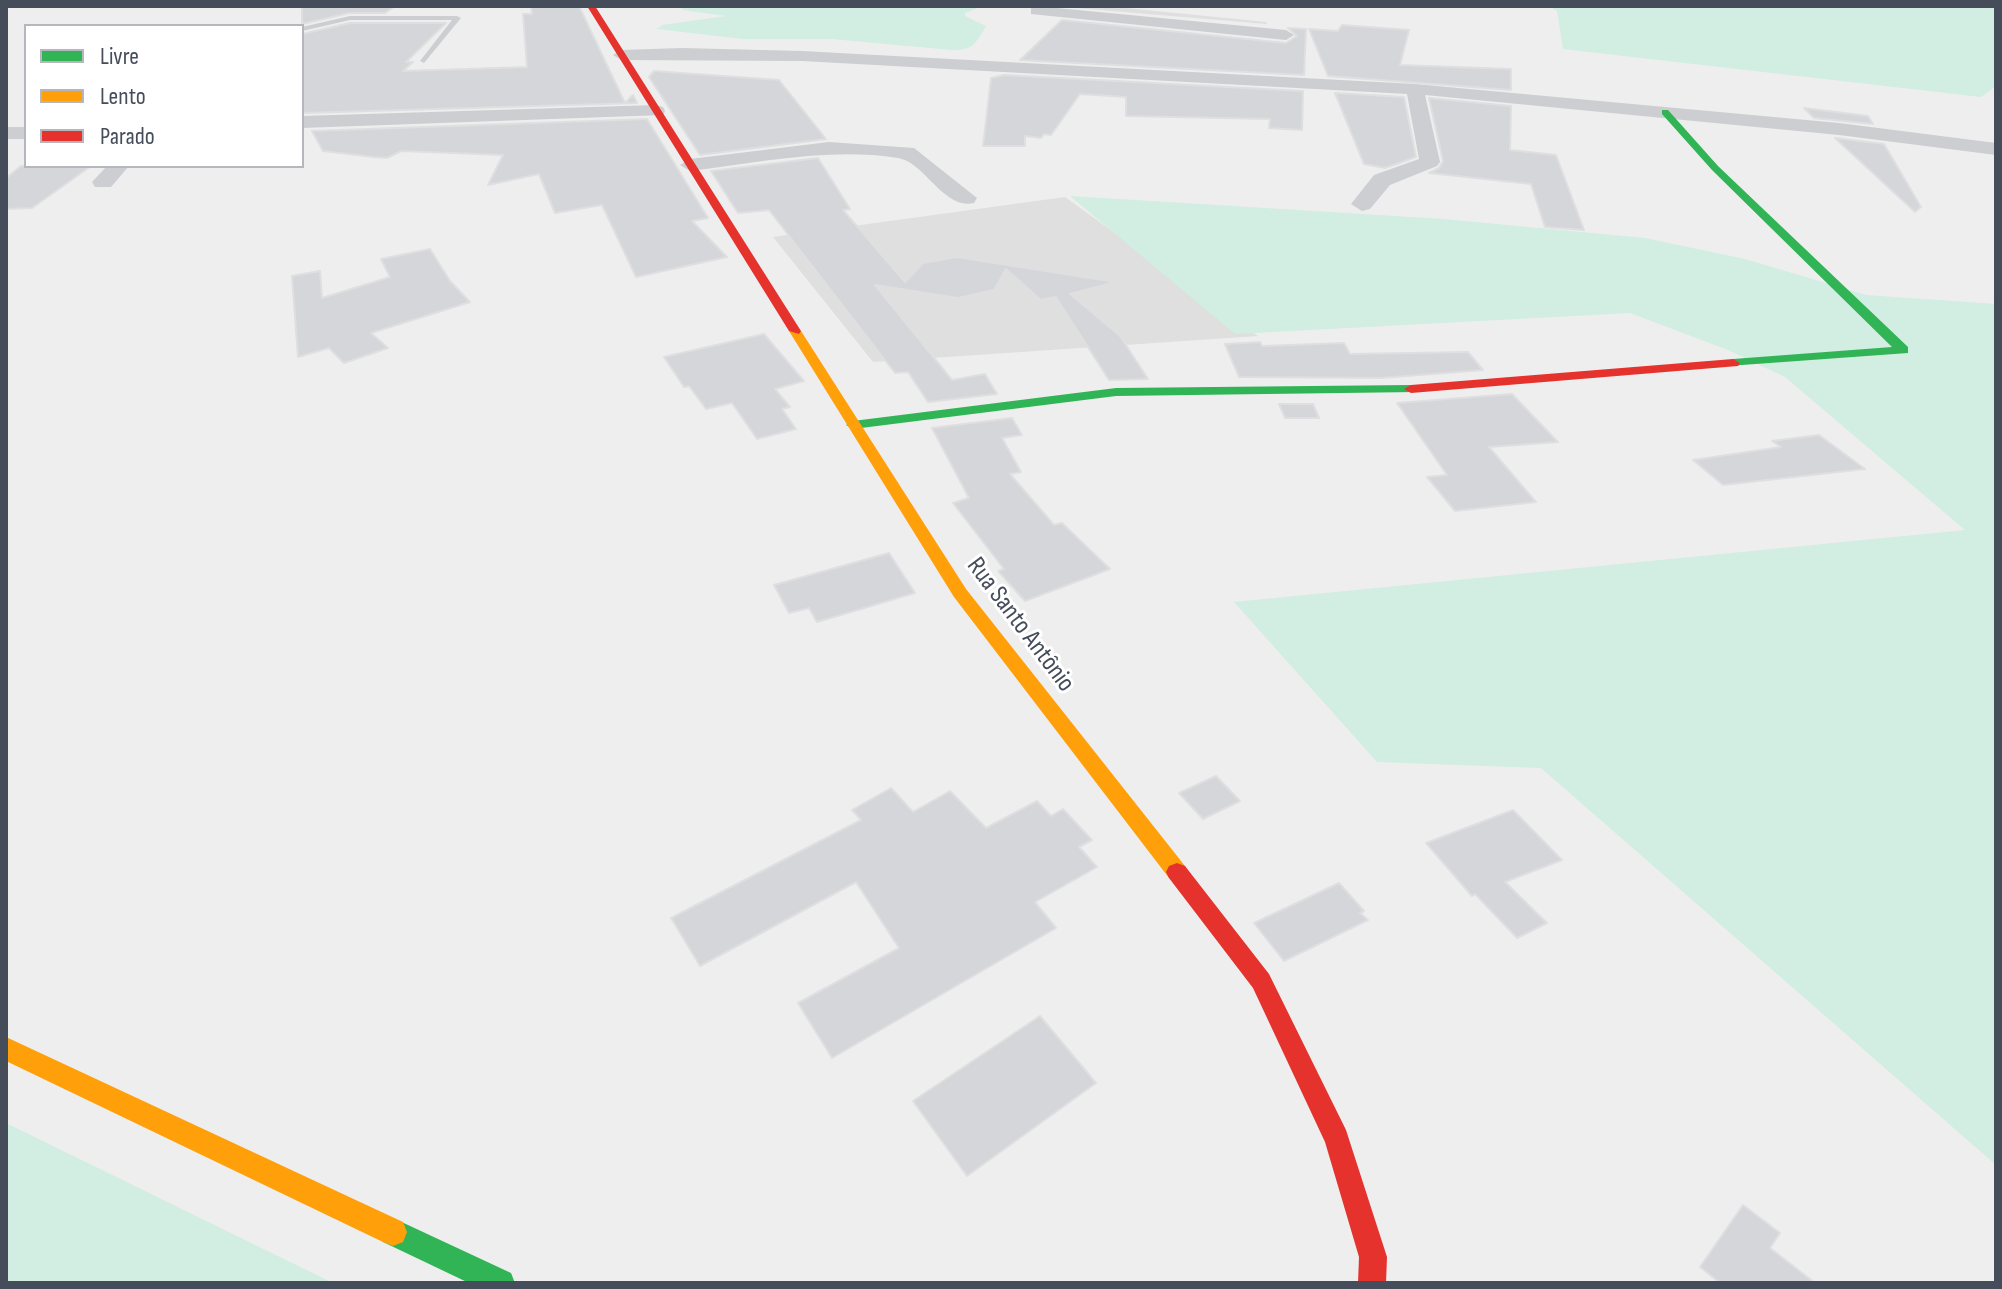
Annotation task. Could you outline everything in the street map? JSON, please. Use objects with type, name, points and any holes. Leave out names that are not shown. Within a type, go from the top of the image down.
[{"type":"street","name":"Rua Santo Antônio","points":[[591,6],[960,593],[1261,981],[1337,1139],[1373,1257],[1372,1283]]},
{"type":"street","points":[[1128,19],[1142,6]]},
{"type":"street","points":[[1036,11],[1128,19],[1282,51],[1415,89],[1839,129],[1996,149]]},
{"type":"street","points":[[621,55],[1282,51]]},
{"type":"street","points":[[1362,204],[1382,180],[1430,162],[1415,89]]},
{"type":"street","points":[[304,122],[656,111]]},
{"type":"street","points":[[853,425],[1116,392],[1381,391],[1903,350],[1715,168],[1665,112]]},
{"type":"street","points":[[690,165],[829,148],[907,152],[966,198]]},
{"type":"street","points":[[103,182],[117,168]]},
{"type":"street","points":[[6,1049],[501,1283]]},
{"type":"lane","points":[[304,29],[350,18],[457,18],[424,61]]},
{"type":"shaded area","points":[[1065,197],[1258,336],[873,362],[773,237]]},
{"type":"green space","points":[[679,6],[983,6],[965,13],[965,16],[986,26],[974,44],[965,49],[952,50],[832,39],[743,39],[657,29],[662,25],[726,16],[683,10]]},
{"type":"green space","points":[[1549,6],[1996,6],[1996,86],[1981,97],[1563,49],[1557,11]]},
{"type":"green space","points":[[1070,196],[1444,219],[1645,238],[1745,259],[1866,295],[1996,304],[1996,1165],[1541,768],[1377,762],[1234,602],[1965,530],[1785,377],[1728,350],[1630,313],[1235,334]]},
{"type":"green space","points":[[6,1123],[333,1283],[6,1283]]},
{"type":"building","points":[[302,6],[395,6],[385,13],[349,13],[302,24]]},
{"type":"building","points":[[531,6],[579,6],[625,103],[633,95],[637,103],[304,113],[304,34],[350,23],[446,23],[406,62],[413,62],[403,71],[527,67],[523,14],[532,14]]},
{"type":"building","points":[[1096,6],[1266,23],[1076,7]]},
{"type":"building","points":[[1062,20],[1286,43],[1297,36],[1288,28],[1306,29],[1304,75],[1020,60]]},
{"type":"building","points":[[1342,25],[1409,30],[1400,65],[1511,69],[1511,90],[1328,76],[1309,29],[1338,31]]},
{"type":"building","points":[[654,71],[779,80],[826,139],[700,155],[649,77]]},
{"type":"building","points":[[1004,75],[1303,91],[1302,130],[1269,128],[1270,119],[1126,116],[1126,97],[1080,94],[1051,135],[1044,134],[1041,138],[1025,136],[1025,146],[983,146],[991,78]]},
{"type":"building","points":[[1335,93],[1404,97],[1416,157],[1385,168],[1364,164]]},
{"type":"building","points":[[1429,98],[1511,106],[1510,150],[1556,155],[1584,230],[1545,227],[1531,184],[1429,173],[1439,168],[1443,161]]},
{"type":"building","points":[[1804,108],[1868,116],[1873,124],[1814,118]]},
{"type":"building","points":[[647,119],[708,218],[692,221],[727,257],[636,277],[602,205],[555,213],[539,174],[488,185],[503,155],[401,151],[387,158],[323,151],[312,131]]},
{"type":"building","points":[[1835,138],[1884,144],[1921,207],[1915,212]]},
{"type":"building","points":[[818,158],[850,209],[843,210],[905,282],[923,263],[957,257],[1115,282],[1070,294],[1120,336],[1148,379],[1109,380],[1056,297],[1041,300],[1006,269],[994,290],[958,298],[875,285],[952,380],[985,374],[997,394],[928,402],[908,372],[895,373],[769,210],[738,213],[711,171]]},
{"type":"building","points":[[21,166],[88,168],[32,208],[6,209],[6,178]]},
{"type":"building","points":[[430,249],[450,281],[470,302],[371,333],[388,348],[344,363],[329,348],[298,357],[292,276],[320,271],[322,298],[390,277],[381,259]]},
{"type":"building","points":[[764,334],[804,381],[775,389],[790,407],[782,409],[796,429],[757,439],[732,403],[706,409],[689,386],[684,387],[664,357]]},
{"type":"building","points":[[1260,342],[1262,346],[1344,343],[1350,354],[1468,352],[1483,370],[1381,378],[1239,377],[1225,344]]},
{"type":"building","points":[[1512,394],[1558,442],[1489,447],[1536,502],[1455,511],[1427,477],[1447,475],[1397,403]]},
{"type":"building","points":[[1279,404],[1313,404],[1319,418],[1285,418]]},
{"type":"building","points":[[1012,418],[1022,435],[1002,438],[1021,472],[1010,474],[1054,525],[1062,523],[1110,569],[1025,601],[998,571],[1004,569],[953,503],[969,498],[932,428]]},
{"type":"building","points":[[1819,435],[1865,469],[1723,485],[1693,460],[1781,447],[1772,441]]},
{"type":"building","points":[[889,553],[915,593],[817,622],[809,608],[789,613],[774,585]]},
{"type":"building","points":[[1216,776],[1240,801],[1203,819],[1179,793]]},
{"type":"building","points":[[891,788],[913,812],[950,791],[986,828],[1037,801],[1051,816],[1063,809],[1092,840],[1079,847],[1097,867],[1035,902],[1056,928],[832,1058],[798,1003],[899,948],[856,882],[700,966],[671,918],[861,820],[852,810]]},
{"type":"building","points":[[1513,810],[1562,860],[1505,882],[1547,923],[1517,938],[1475,894],[1472,896],[1426,843]]},
{"type":"building","points":[[1339,883],[1364,911],[1360,913],[1368,920],[1284,961],[1254,923]]},
{"type":"building","points":[[1040,1016],[1096,1083],[967,1176],[913,1101]]},
{"type":"building","points":[[1743,1205],[1780,1233],[1770,1248],[1815,1283],[1720,1283],[1700,1267]]},
{"type":"traffic: fast","points":[[1665,112],[1715,168],[1903,350],[1733,363]]},
{"type":"traffic: fast","points":[[853,425],[1116,392],[1411,389]]},
{"type":"traffic: fast","points":[[393,1232],[501,1283]]},
{"type":"traffic: slow","points":[[795,331],[960,593],[1177,872]]},
{"type":"traffic: slow","points":[[6,1049],[393,1232]]},
{"type":"traffic: jam","points":[[591,6],[795,331]]},
{"type":"traffic: jam","points":[[1411,389],[1733,363]]},
{"type":"traffic: jam","points":[[1177,872],[1261,981],[1337,1139],[1373,1257],[1372,1283]]}]
